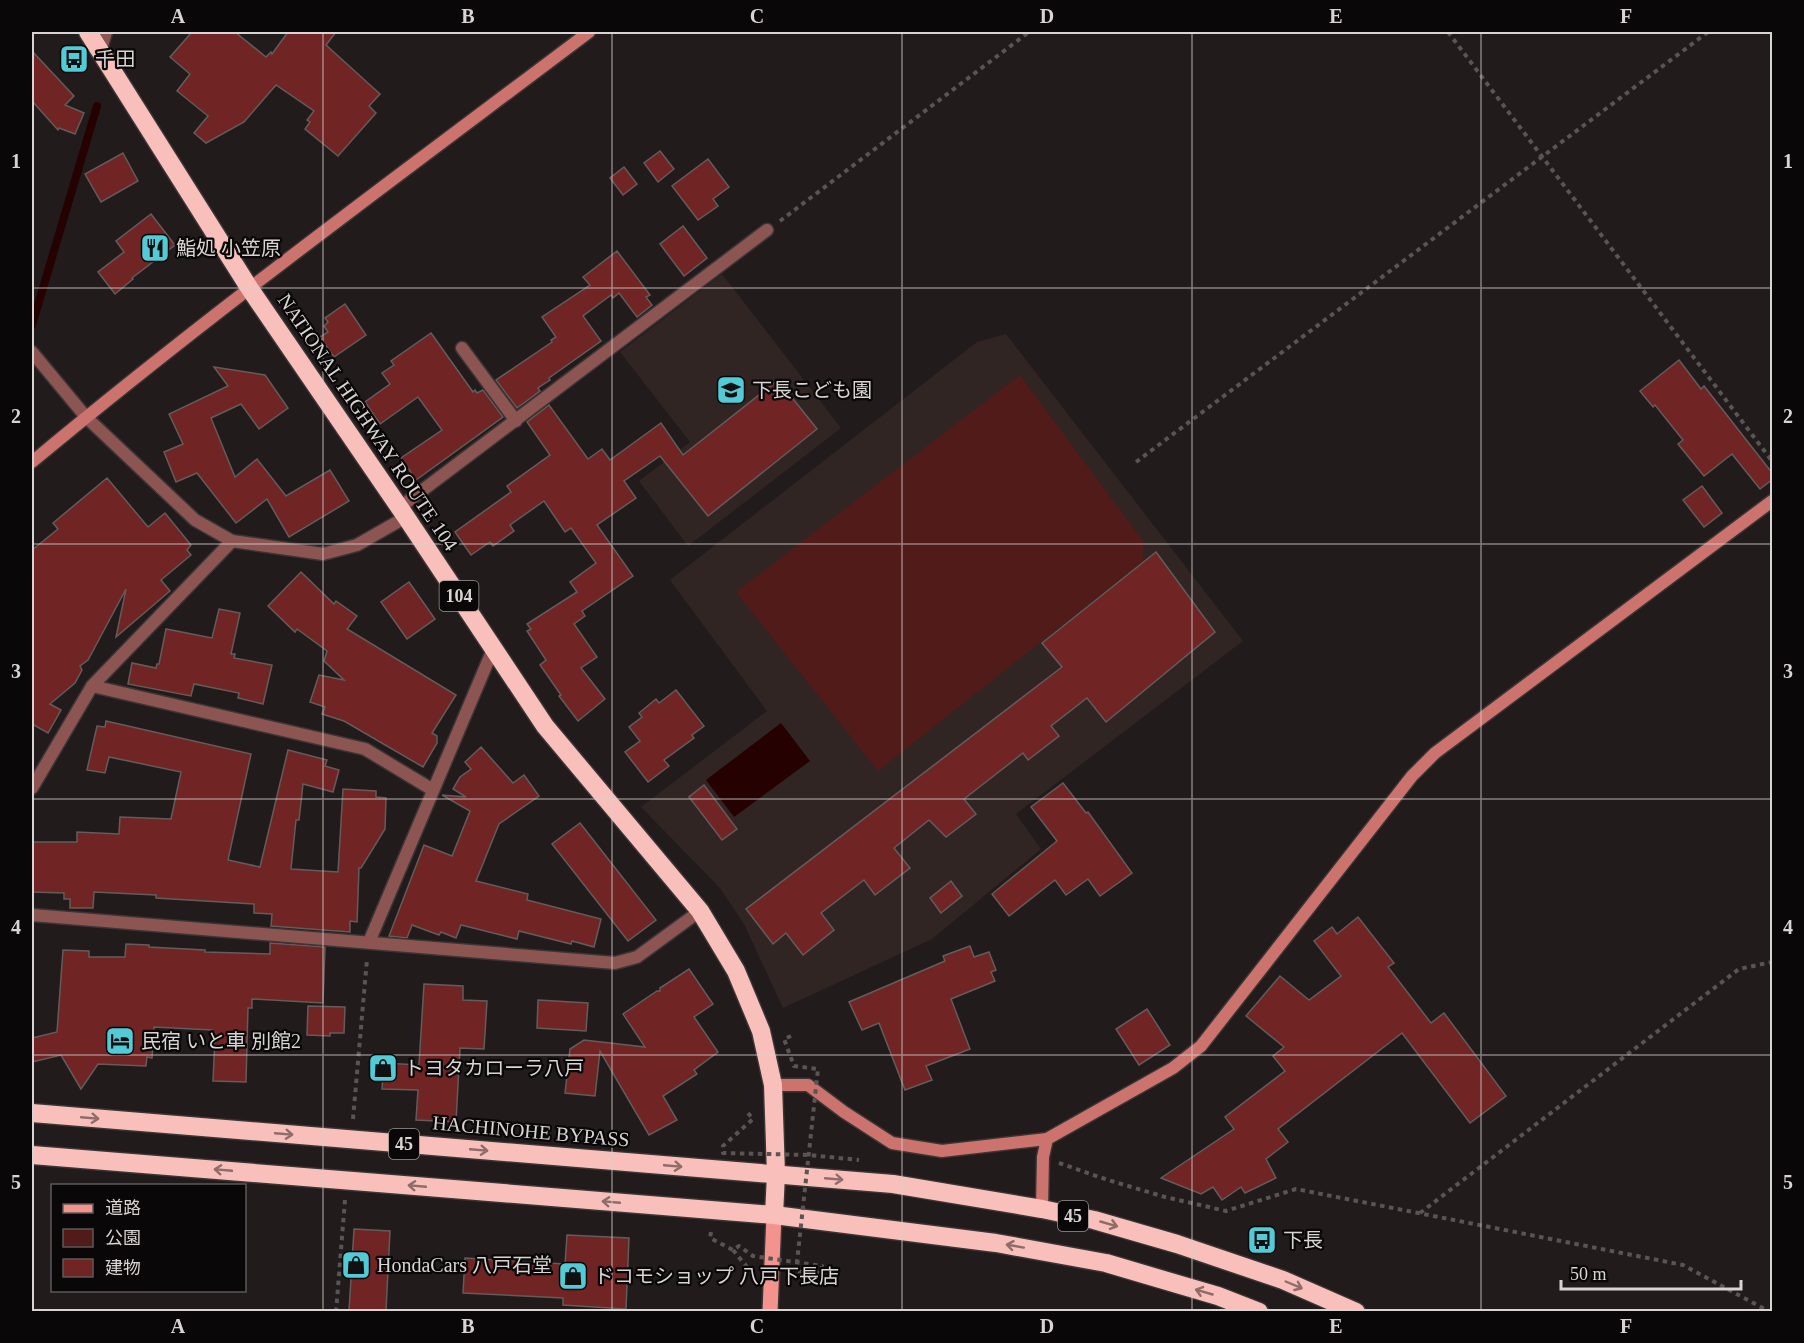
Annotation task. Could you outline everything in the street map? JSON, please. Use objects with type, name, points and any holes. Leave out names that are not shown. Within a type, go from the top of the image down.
[{"type":"highway","name":"NATIONAL HIGHWAY ROUTE 104","points":[[88,32],[250,289],[403,512],[545,726],[700,911],[736,971],[761,1030],[773,1085],[776,1174],[774,1215]]},
{"type":"highway","name":"HACHINOHE BYPASS","points":[[32,1113],[776,1174]]},
{"type":"highway","name":"45","points":[[32,1155],[774,1215],[996,1243],[1106,1263],[1218,1296],[1259,1311]]},
{"type":"highway","name":"45","points":[[776,1174],[893,1184],[1094,1220],[1177,1244],[1283,1280],[1356,1311]]},
{"type":"main road","points":[[770,1311],[774,1215]]},
{"type":"street","points":[[100,52],[106,32]]},
{"type":"street","points":[[32,462],[250,289],[589,32]]},
{"type":"street","points":[[32,352],[86,417],[195,520],[232,541],[323,554],[357,544],[403,512],[516,421],[767,230]]},
{"type":"street","points":[[462,348],[516,421]]},
{"type":"street","points":[[773,1085],[808,1085],[892,1143],[942,1151],[1047,1140],[1173,1068],[1201,1046],[1412,776],[1435,753],[1773,501]]},
{"type":"street","points":[[32,788],[37,765],[92,686],[232,541]]},
{"type":"street","points":[[369,942],[494,647]]},
{"type":"street","points":[[92,686],[365,749],[433,790]]},
{"type":"street","points":[[32,915],[615,963],[637,957],[700,911]]},
{"type":"street","points":[[1042,1209],[1043,1157],[1047,1140]]},
{"type":"path","points":[[767,230],[1029,32]]},
{"type":"path","points":[[1448,32],[1773,461]]},
{"type":"path","points":[[1136,462],[1708,32]]},
{"type":"path","points":[[352,1123],[369,942]]},
{"type":"path","points":[[1420,1214],[1739,969],[1773,962]]},
{"type":"path","points":[[790,1036],[784,1040],[794,1066],[818,1069],[797,1262]]},
{"type":"path","points":[[748,1113],[753,1119],[723,1146],[723,1153],[808,1155],[859,1160]]},
{"type":"path","points":[[1043,1157],[1165,1197],[1226,1211],[1296,1189],[1683,1265],[1770,1311]]},
{"type":"path","points":[[336,1311],[345,1200]]},
{"type":"path","points":[[711,1232],[710,1238],[733,1250],[754,1276]]},
{"type":"path","points":[[733,1250],[739,1246],[753,1256],[822,1266],[822,1274],[793,1271]]},
{"type":"shaded area","name":"下長こども園","points":[[722,274],[841,428],[688,546],[639,481],[690,442],[620,352]]},
{"type":"shaded area","points":[[1006,334],[1243,641],[1016,814],[1041,849],[932,939],[783,1008],[744,924],[720,888],[641,807],[767,711],[670,580],[977,342]]},
{"type":"shaded area","points":[[781,723],[810,761],[734,817],[706,780]]},
{"type":"green space","points":[[1020,375],[1143,541],[1143,561],[878,771],[736,592]]},
{"type":"building","points":[[192,32],[235,32],[266,57],[271,52],[272,54],[288,32],[336,32],[326,45],[380,94],[369,106],[376,113],[338,156],[305,129],[310,122],[307,120],[314,111],[276,85],[244,122],[206,143],[194,133],[208,116],[177,91],[190,74],[170,57]]},
{"type":"building","points":[[32,51],[74,96],[65,105],[84,113],[75,134],[59,128],[58,130],[32,101]]},
{"type":"building","points":[[660,151],[674,169],[658,182],[644,163]]},
{"type":"building","points":[[123,153],[138,181],[101,202],[85,174]]},
{"type":"building","points":[[708,159],[729,187],[713,199],[718,206],[698,220],[672,186]]},
{"type":"building","points":[[624,167],[637,184],[623,195],[610,178]]},
{"type":"building","points":[[151,214],[175,245],[115,294],[98,272],[124,252],[116,241]]},
{"type":"building","points":[[683,226],[707,258],[684,276],[660,244]]},
{"type":"building","points":[[617,251],[650,295],[646,297],[652,305],[637,317],[619,293],[613,298],[611,295],[583,316],[601,341],[549,378],[550,380],[538,388],[540,391],[517,408],[496,380],[552,342],[551,340],[556,337],[542,317],[590,285],[583,277]]},
{"type":"building","points":[[345,304],[366,335],[334,357],[320,337],[328,332],[324,326],[328,322],[325,318]]},
{"type":"building","points":[[431,333],[473,392],[483,390],[503,417],[416,480],[401,458],[442,430],[418,397],[380,424],[365,402],[390,384],[382,373],[394,365],[391,361]]},
{"type":"building","points":[[1679,360],[1701,389],[1704,386],[1773,474],[1773,479],[1760,489],[1732,454],[1704,476],[1678,444],[1683,440],[1655,405],[1653,407],[1640,391]]},
{"type":"building","points":[[214,367],[265,375],[288,408],[259,429],[241,404],[211,418],[235,477],[257,459],[286,496],[330,470],[349,501],[289,537],[267,499],[236,523],[197,473],[176,482],[164,452],[183,444],[169,414],[228,386]]},
{"type":"building","points":[[778,380],[817,429],[708,516],[660,456],[624,481],[636,498],[597,525],[633,576],[582,611],[585,616],[574,624],[597,657],[581,668],[605,699],[578,721],[540,665],[546,660],[527,631],[531,629],[527,624],[577,592],[570,582],[596,563],[571,528],[565,532],[544,501],[510,525],[514,531],[493,546],[490,542],[471,555],[455,532],[511,492],[507,486],[550,455],[527,422],[549,405],[588,459],[602,449],[610,460],[661,423],[683,455]]},
{"type":"building","points":[[107,478],[148,527],[165,513],[191,545],[187,550],[191,555],[161,580],[170,591],[116,637],[126,589],[88,660],[80,666],[82,670],[75,683],[50,704],[61,710],[48,733],[32,724],[32,550],[58,529],[53,523]]},
{"type":"building","points":[[1702,486],[1722,513],[1704,527],[1683,500]]},
{"type":"building","points":[[1156,552],[1215,632],[1106,722],[1087,698],[1051,726],[1059,736],[1028,760],[1023,753],[964,799],[976,814],[946,837],[929,820],[894,848],[910,868],[875,895],[864,880],[821,913],[834,930],[803,955],[786,933],[773,944],[746,909],[1062,667],[1042,643]]},
{"type":"building","points":[[301,572],[334,604],[336,601],[357,616],[347,629],[456,695],[432,733],[437,736],[437,743],[423,767],[344,721],[322,714],[325,707],[310,702],[319,675],[344,680],[324,661],[327,651],[297,629],[295,632],[268,606]]},
{"type":"building","points":[[409,582],[435,619],[407,639],[381,602]]},
{"type":"building","points":[[219,609],[240,613],[231,654],[235,654],[234,658],[272,665],[263,704],[238,698],[239,693],[194,684],[191,696],[128,684],[132,663],[156,668],[159,664],[166,629],[212,638]]},
{"type":"building","points":[[676,690],[704,726],[692,735],[694,738],[664,760],[669,766],[648,782],[625,752],[640,741],[629,727],[642,717],[639,713],[656,699],[659,703]]},
{"type":"building","points":[[106,721],[251,754],[228,860],[260,867],[288,750],[327,760],[325,766],[339,770],[333,792],[303,784],[299,820],[296,820],[291,869],[338,872],[343,789],[376,791],[376,797],[386,798],[385,829],[359,868],[357,922],[350,921],[350,932],[271,926],[272,914],[254,913],[254,904],[94,892],[93,908],[70,908],[70,899],[64,899],[64,893],[32,892],[32,842],[77,842],[77,832],[119,834],[120,817],[171,819],[181,772],[109,757],[105,773],[87,770],[97,726],[105,727]]},
{"type":"building","points":[[481,747],[513,783],[524,775],[539,796],[499,824],[476,881],[528,894],[527,900],[601,919],[594,947],[572,941],[571,944],[519,931],[517,939],[461,925],[456,938],[441,932],[439,935],[412,925],[407,938],[389,936],[424,845],[452,856],[470,811],[442,795],[466,797],[453,789],[460,777],[471,769],[465,762]]},
{"type":"building","points":[[1063,783],[1086,813],[1088,812],[1132,873],[1100,896],[1088,879],[1066,895],[1055,880],[1009,916],[992,894],[1057,841],[1031,807]]},
{"type":"building","points":[[704,785],[737,829],[722,840],[689,797]]},
{"type":"building","points":[[580,823],[656,920],[628,941],[552,844]]},
{"type":"building","points":[[951,881],[962,896],[941,913],[930,898]]},
{"type":"building","points":[[1358,917],[1394,963],[1388,967],[1431,1023],[1444,1013],[1506,1096],[1470,1123],[1402,1033],[1278,1129],[1288,1142],[1266,1159],[1276,1178],[1245,1193],[1241,1187],[1222,1200],[1213,1187],[1201,1194],[1161,1178],[1234,1129],[1225,1117],[1285,1071],[1273,1056],[1284,1047],[1246,1016],[1280,976],[1309,1000],[1341,976],[1314,941],[1332,927],[1337,934]]},
{"type":"building","points":[[270,943],[325,947],[323,1003],[252,999],[252,1008],[248,1008],[246,1082],[213,1081],[215,1038],[212,1038],[212,1030],[154,1027],[152,1058],[147,1057],[146,1066],[98,1064],[81,1089],[61,1055],[32,1062],[32,1038],[57,1032],[63,950],[89,951],[89,957],[125,957],[126,944],[205,950],[205,952],[270,954]]},
{"type":"building","points":[[970,946],[974,957],[989,952],[996,970],[991,972],[995,981],[951,999],[970,1049],[926,1066],[932,1080],[905,1090],[879,1023],[862,1030],[849,1002],[945,961],[943,956]]},
{"type":"building","points":[[689,969],[713,1004],[694,1017],[718,1052],[694,1070],[697,1074],[663,1096],[677,1120],[649,1135],[600,1051],[595,1096],[565,1093],[570,1049],[584,1040],[645,1047],[623,1014],[660,991],[660,988]]},
{"type":"building","points":[[424,984],[463,986],[463,1000],[487,1001],[484,1049],[460,1048],[456,1122],[416,1120],[418,1090],[382,1089],[384,1063],[419,1065]]},
{"type":"building","points":[[538,1000],[588,1003],[586,1031],[537,1028]]},
{"type":"building","points":[[308,1006],[345,1007],[344,1033],[330,1033],[330,1036],[307,1035]]},
{"type":"building","points":[[1147,1009],[1170,1045],[1139,1065],[1116,1029]]},
{"type":"building","points":[[354,1229],[390,1231],[386,1311],[349,1311]]},
{"type":"building","points":[[567,1235],[629,1238],[626,1309],[563,1305],[563,1298],[463,1293],[465,1258],[565,1264]]},
{"type":"waterway","points":[[32,325],[97,106]]},
{"type":"place","name":"千田","points":[[74,59]]},
{"type":"place","name":"鮨処 小笠原","points":[[155,248]]},
{"type":"place","name":"下長こども園","points":[[731,390]]},
{"type":"place","name":"民宿 いと車 別館2","points":[[120,1041]]},
{"type":"place","name":"トヨタカローラ八戸","points":[[383,1068]]},
{"type":"place","name":"下長","points":[[1262,1240]]},
{"type":"place","name":"HondaCars 八戸石堂","points":[[356,1265]]},
{"type":"place","name":"ドコモショップ 八戸下長店","points":[[573,1276]]}]
